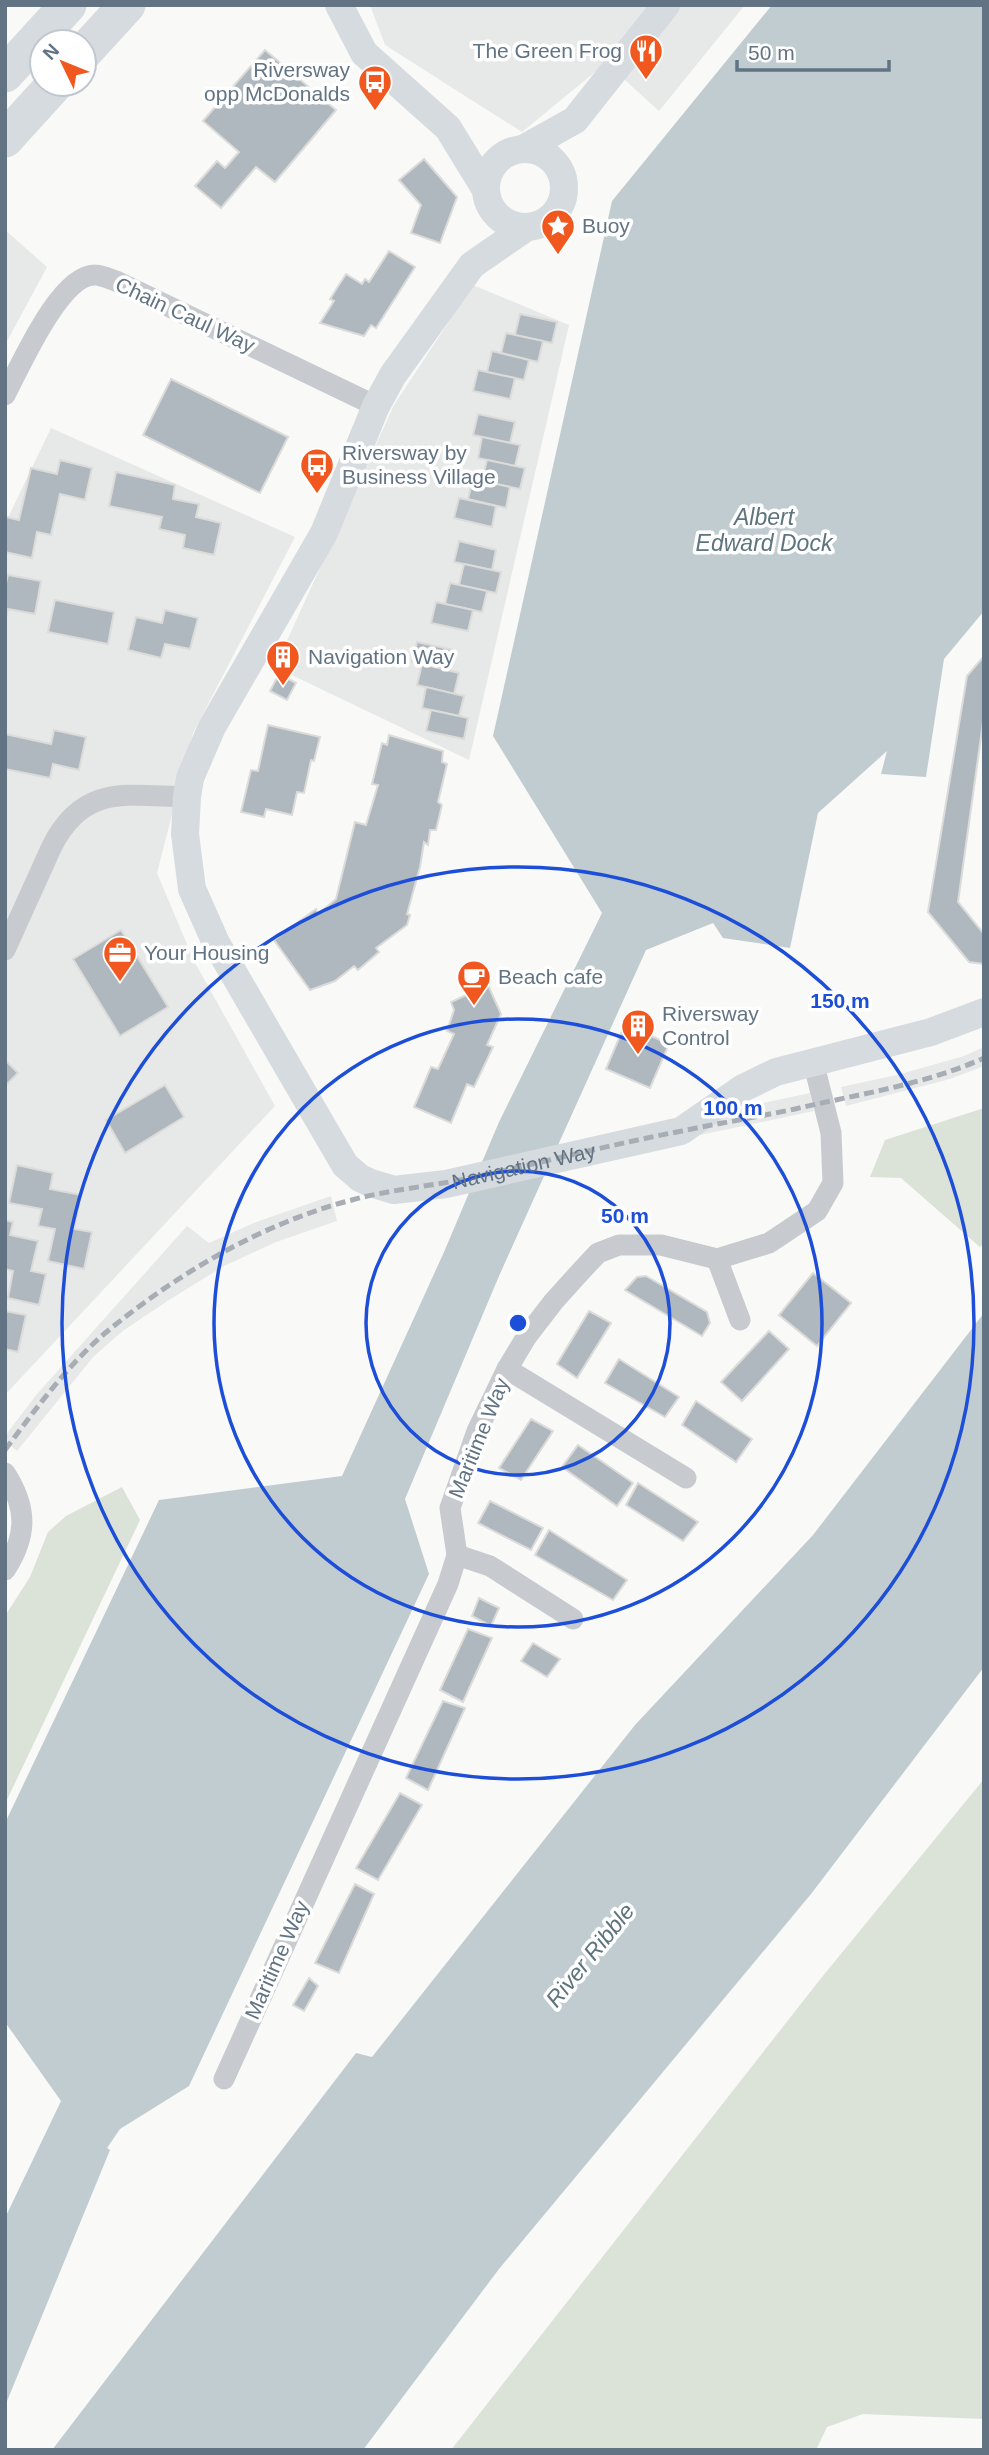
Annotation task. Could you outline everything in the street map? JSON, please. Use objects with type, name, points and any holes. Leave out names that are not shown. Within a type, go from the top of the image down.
[{"type":"highway","points":[[98,37],[127,5]]},
{"type":"highway","points":[[5,74],[66,11]]},
{"type":"highway","points":[[5,139],[42,98]]},
{"type":"street","points":[[340,11],[364,53],[448,128],[478,174],[495,213],[504,221],[527,227],[538,224],[556,211],[564,190],[563,178],[569,138],[575,120],[666,5]]},
{"type":"street","points":[[488,197],[488,178],[493,166],[502,157],[575,120]]},
{"type":"street","points":[[448,128],[482,142],[536,151],[548,156],[563,178]]},
{"type":"street","name":"Navigation Way","points":[[488,197],[480,244],[472,265],[411,347],[376,406],[324,533],[212,727],[197,761],[187,797],[187,863],[192,889],[202,917],[345,1165],[360,1178],[394,1190],[446,1184],[615,1147],[681,1131],[743,1088],[776,1072],[930,1032],[984,1012]]},
{"type":"street","name":"Navigation Way","points":[[472,265],[527,227]]},
{"type":"street","name":"Chain Caul Way","points":[[5,396],[57,301],[73,282],[94,274],[116,281],[376,406]]},
{"type":"street","points":[[5,950],[52,846],[70,818],[82,808],[109,796],[187,797]]},
{"type":"street","points":[[740,1320],[716,1259],[769,1244],[817,1211],[833,1184],[831,1133],[813,1061]]},
{"type":"street","name":"Maritime Way","points":[[224,2079],[448,1584],[457,1555],[450,1508],[477,1431],[507,1369],[527,1336],[554,1301],[598,1254],[619,1245],[661,1245],[716,1259]]},
{"type":"street","points":[[507,1369],[686,1478]]},
{"type":"street","points":[[5,1473],[16,1490],[23,1518],[20,1542],[5,1570]]},
{"type":"street","points":[[457,1555],[490,1566],[573,1619]]},
{"type":"shaded area","points":[[370,5],[745,5],[659,111],[606,63],[522,132],[385,45]]},
{"type":"shaded area","points":[[5,230],[47,267],[5,345]]},
{"type":"shaded area","points":[[473,285],[569,325],[469,760],[275,667],[394,405]]},
{"type":"shaded area","points":[[51,428],[295,537],[193,733],[157,873],[194,961],[275,1106],[5,1395],[5,524]]},
{"type":"shaded area","points":[[984,1047],[984,1066],[950,1079],[846,1106],[841,1087],[901,1074],[964,1056]]},
{"type":"shaded area","points":[[810,1093],[814,1111],[686,1138],[722,1112]]},
{"type":"shaded area","points":[[984,1108],[984,1243],[980,1247],[901,1178],[870,1177],[885,1140]]},
{"type":"shaded area","points":[[331,1196],[337,1221],[276,1242],[224,1266],[169,1300],[124,1330],[94,1356],[17,1451],[5,1441],[5,1436],[37,1394],[187,1226],[209,1243],[256,1222]]},
{"type":"shaded area","points":[[122,1487],[140,1520],[5,1804],[5,1616],[30,1577],[48,1532],[66,1516]]},
{"type":"shaded area","points":[[984,1779],[984,2419],[863,2414],[827,2427],[816,2450],[451,2450],[822,1977]]},
{"type":"water","name":"Albert Edward Dock","points":[[772,5],[984,5],[984,611],[944,659],[926,777],[881,774],[887,751],[818,813],[790,948],[723,938],[713,923],[646,950],[499,1276],[405,1499],[429,1574],[189,2086],[120,2129],[107,2148],[110,2150],[5,2406],[5,2218],[61,2101],[5,2022],[5,1823],[159,1500],[342,1476],[444,1252],[499,1122],[602,913],[493,736],[612,201]]},
{"type":"water","name":"River Ribble","points":[[984,1313],[984,1667],[811,1894],[499,2269],[363,2450],[52,2450],[356,2053],[372,2057],[635,1725],[813,1535]]},
{"type":"building","points":[[265,50],[336,110],[275,182],[256,167],[221,208],[195,186],[217,161],[225,168],[239,152],[203,121]]},
{"type":"building","points":[[424,159],[457,197],[440,243],[411,233],[421,205],[399,180]]},
{"type":"building","points":[[389,251],[415,267],[376,328],[371,325],[364,336],[320,323],[334,301],[330,299],[346,274],[362,284],[365,279],[369,282]]},
{"type":"building","points":[[520,314],[557,322],[552,343],[515,335]]},
{"type":"building","points":[[506,333],[543,341],[538,362],[501,353]]},
{"type":"building","points":[[492,351],[529,360],[524,380],[487,372]]},
{"type":"building","points":[[478,370],[515,378],[510,399],[473,391]]},
{"type":"building","points":[[171,379],[288,437],[260,493],[143,435]]},
{"type":"building","points":[[478,414],[515,422],[510,443],[473,435]]},
{"type":"building","points":[[482,437],[520,445],[515,466],[478,458]]},
{"type":"building","points":[[60,460],[92,468],[85,500],[60,494],[51,535],[37,532],[32,558],[5,552],[6,517],[19,520],[31,468],[57,474]]},
{"type":"building","points":[[487,460],[525,468],[520,489],[482,481]]},
{"type":"building","points":[[116,472],[175,485],[173,499],[199,504],[196,517],[221,523],[214,555],[183,548],[185,535],[159,529],[162,517],[109,506]]},
{"type":"building","points":[[473,479],[510,487],[506,508],[468,499]]},
{"type":"building","points":[[459,498],[496,506],[492,527],[454,518]]},
{"type":"building","points":[[459,541],[496,550],[492,570],[454,562]]},
{"type":"building","points":[[464,564],[501,572],[496,593],[459,585]]},
{"type":"building","points":[[8,575],[41,581],[35,614],[8,609],[5,622],[5,587]]},
{"type":"building","points":[[450,583],[487,591],[482,612],[445,604]]},
{"type":"building","points":[[55,600],[114,612],[108,644],[48,632]]},
{"type":"building","points":[[436,602],[473,610],[468,631],[431,623]]},
{"type":"building","points":[[165,610],[198,618],[190,649],[165,644],[161,658],[128,650],[136,617],[162,623]]},
{"type":"building","points":[[417,642],[454,650],[450,671],[412,662]]},
{"type":"building","points":[[984,656],[984,715],[958,902],[984,934],[984,964],[969,962],[928,912],[967,676]]},
{"type":"building","points":[[422,664],[459,673],[454,694],[417,685]]},
{"type":"building","name":"Navigation Way","points":[[279,674],[296,683],[287,700],[270,691]]},
{"type":"building","points":[[426,687],[464,696],[459,716],[422,708]]},
{"type":"building","points":[[431,710],[468,718],[464,739],[426,731]]},
{"type":"building","points":[[268,725],[320,737],[314,761],[311,760],[304,793],[297,792],[292,815],[266,809],[264,817],[241,812],[251,770],[258,771]]},
{"type":"building","points":[[54,730],[86,737],[79,770],[53,764],[50,778],[5,769],[5,734],[51,744]]},
{"type":"building","points":[[389,735],[443,751],[442,762],[447,764],[438,802],[442,805],[436,830],[430,830],[428,845],[424,842],[407,914],[410,915],[407,925],[376,948],[379,952],[358,970],[354,966],[335,981],[310,990],[274,940],[316,909],[318,914],[336,899],[355,822],[366,825],[378,785],[372,784],[382,743],[387,745]]},
{"type":"building","name":"Your Housing","points":[[121,930],[168,1007],[120,1036],[73,959]]},
{"type":"building","points":[[488,985],[501,1014],[487,1045],[493,1047],[474,1087],[467,1084],[451,1123],[414,1107],[431,1067],[438,1069],[454,1034],[447,1031],[454,1010],[451,1002]]},
{"type":"building","name":"Riversway Control","points":[[625,1024],[669,1044],[650,1088],[606,1069]]},
{"type":"building","points":[[5,1060],[18,1073],[5,1086]]},
{"type":"building","points":[[165,1085],[184,1117],[125,1153],[106,1120]]},
{"type":"building","points":[[17,1165],[53,1173],[50,1189],[81,1195],[74,1229],[92,1232],[84,1269],[48,1261],[55,1229],[38,1226],[42,1209],[9,1203]]},
{"type":"building","points":[[5,1220],[13,1222],[10,1235],[38,1241],[31,1271],[46,1274],[39,1305],[8,1298],[13,1271],[5,1269]]},
{"type":"building","points":[[813,1273],[851,1303],[817,1346],[779,1315]]},
{"type":"building","points":[[646,1276],[707,1312],[710,1323],[702,1336],[625,1290],[637,1277]]},
{"type":"building","points":[[5,1311],[26,1315],[18,1352],[5,1349]]},
{"type":"building","points":[[589,1311],[611,1323],[577,1378],[557,1364]]},
{"type":"building","points":[[769,1331],[789,1349],[742,1401],[721,1382]]},
{"type":"building","points":[[619,1359],[679,1397],[665,1417],[605,1383]]},
{"type":"building","points":[[696,1401],[752,1439],[736,1462],[682,1425]]},
{"type":"building","points":[[531,1419],[553,1431],[521,1480],[499,1468]]},
{"type":"building","points":[[578,1445],[633,1483],[617,1506],[562,1467]]},
{"type":"building","points":[[638,1483],[698,1522],[683,1541],[626,1505]]},
{"type":"building","points":[[490,1501],[543,1528],[531,1550],[478,1523]]},
{"type":"building","points":[[549,1530],[627,1580],[613,1600],[535,1555]]},
{"type":"building","points":[[479,1598],[499,1608],[491,1626],[472,1616]]},
{"type":"building","points":[[468,1629],[492,1638],[463,1702],[440,1690]]},
{"type":"building","points":[[533,1643],[560,1659],[547,1677],[521,1661]]},
{"type":"building","points":[[443,1701],[465,1708],[428,1790],[406,1778]]},
{"type":"building","points":[[400,1793],[422,1805],[378,1880],[356,1868]]},
{"type":"building","points":[[355,1884],[374,1894],[339,1973],[315,1963]]},
{"type":"building","points":[[309,1978],[318,1986],[304,2011],[293,2005]]},
{"type":"railway","points":[[5,1450],[64,1375],[90,1347],[131,1312],[190,1272],[285,1222],[367,1196],[475,1177],[891,1088],[984,1058]]},
{"type":"place","name":"The Green Frog","points":[[646,81]]},
{"type":"place","name":"Riversway opp McDonalds","points":[[375,112]]},
{"type":"place","name":"Buoy","points":[[558,256]]},
{"type":"place","name":"Riversway by Business Village","points":[[317,495]]},
{"type":"place","name":"Navigation Way","points":[[283,687]]},
{"type":"place","name":"Your Housing","points":[[120,983]]},
{"type":"place","name":"Beach cafe","points":[[474,1007]]},
{"type":"place","name":"Riversway Control","points":[[638,1056]]}]
